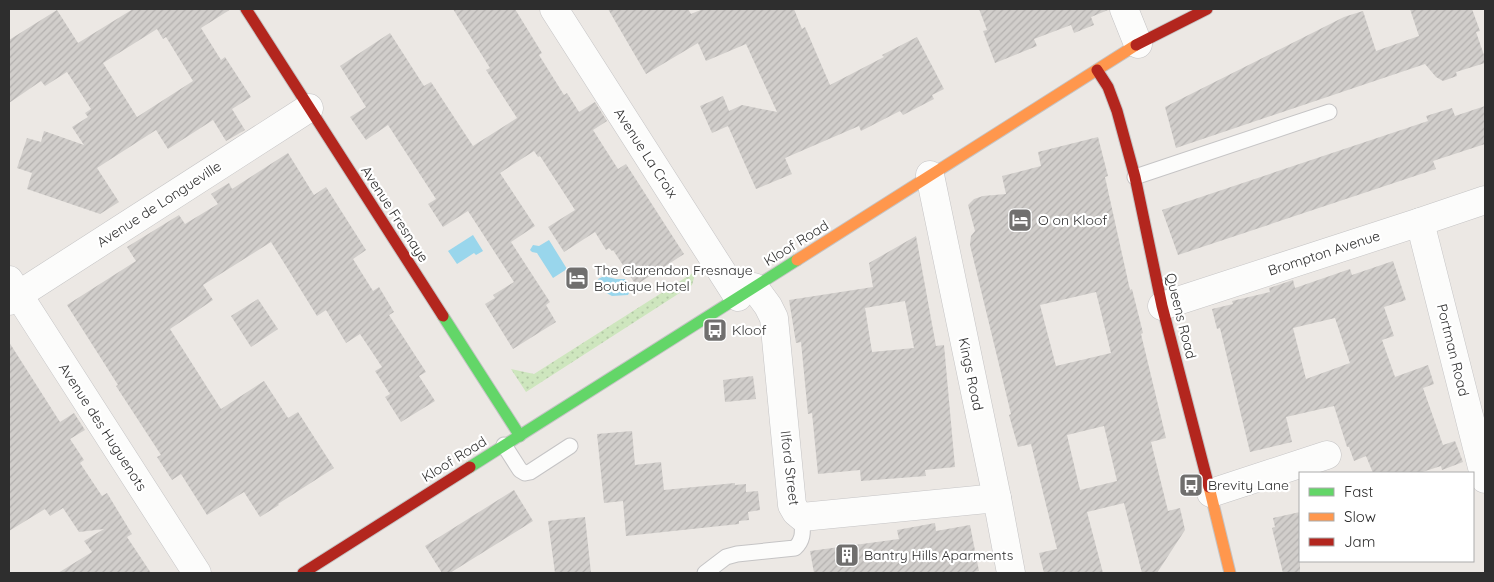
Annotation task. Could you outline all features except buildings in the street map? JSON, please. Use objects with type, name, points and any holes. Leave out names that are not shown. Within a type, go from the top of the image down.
[{"type":"street","name":"Avenue Fresnaye","points":[[246,9],[520,436]]},
{"type":"street","name":"Avenue La Croix","points":[[554,9],[746,292]]},
{"type":"street","points":[[1124,9],[1138,44]]},
{"type":"street","name":"Kloof Road","points":[[321,569],[504,445],[930,175],[1138,44],[1207,9]]},
{"type":"street","name":"Queens Road","points":[[1097,70],[1108,87],[1117,110],[1135,177],[1162,306],[1230,573]]},
{"type":"street","name":"Avenue de Longueville","points":[[12,292],[310,108]]},
{"type":"street","name":"Kings Road","points":[[930,175],[1011,573]]},
{"type":"street","name":"Brompton Avenue","points":[[1162,306],[1485,200]]},
{"type":"street","name":"Portman Road","points":[[1420,222],[1485,479]]},
{"type":"street","name":"Avenue des Huguenots","points":[[12,292],[197,573]]},
{"type":"street","name":"Ilford Street","points":[[746,292],[768,306],[774,318],[792,505],[802,517],[997,498]]},
{"type":"street","points":[[1211,493],[1327,454]]},
{"type":"lane","points":[[1135,177],[1329,112]]},
{"type":"lane","points":[[504,445],[520,470],[525,473],[530,472],[570,446]]},
{"type":"lane","points":[[705,573],[726,557],[736,554],[795,548],[800,544],[802,538],[802,517]]},
{"type":"green space","points":[[696,271],[692,285],[526,392],[511,369],[534,374]]},
{"type":"water","points":[[473,235],[483,251],[476,255],[474,253],[457,264],[448,251]]},
{"type":"water","points":[[549,240],[567,269],[553,278],[537,253],[530,250],[533,245],[539,246]]},
{"type":"water","points":[[604,276],[625,279],[630,291],[628,295],[612,296],[597,288],[598,279]]},
{"type":"traffic: fast","points":[[470,467],[797,260]]},
{"type":"traffic: fast","points":[[443,316],[520,436]]},
{"type":"traffic: slow","points":[[797,260],[1136,45]]},
{"type":"traffic: slow","points":[[1209,487],[1230,573]]},
{"type":"traffic: jam","points":[[246,9],[443,316]]},
{"type":"traffic: jam","points":[[1136,45],[1207,9]]},
{"type":"traffic: jam","points":[[1097,70],[1108,87],[1117,111],[1135,177],[1162,306],[1209,487]]},
{"type":"traffic: jam","points":[[303,573],[470,467]]},
{"type":"place","name":"O on Kloof","points":[[1020,220]]},
{"type":"place","name":"The Clarendon Fresnaye Boutique Hotel","points":[[577,278]]},
{"type":"place","name":"Kloof","points":[[715,330]]},
{"type":"place","name":"Brevity Lane","points":[[1191,485]]},
{"type":"place","name":"Bantry Hills Aparments","points":[[847,555]]}]
